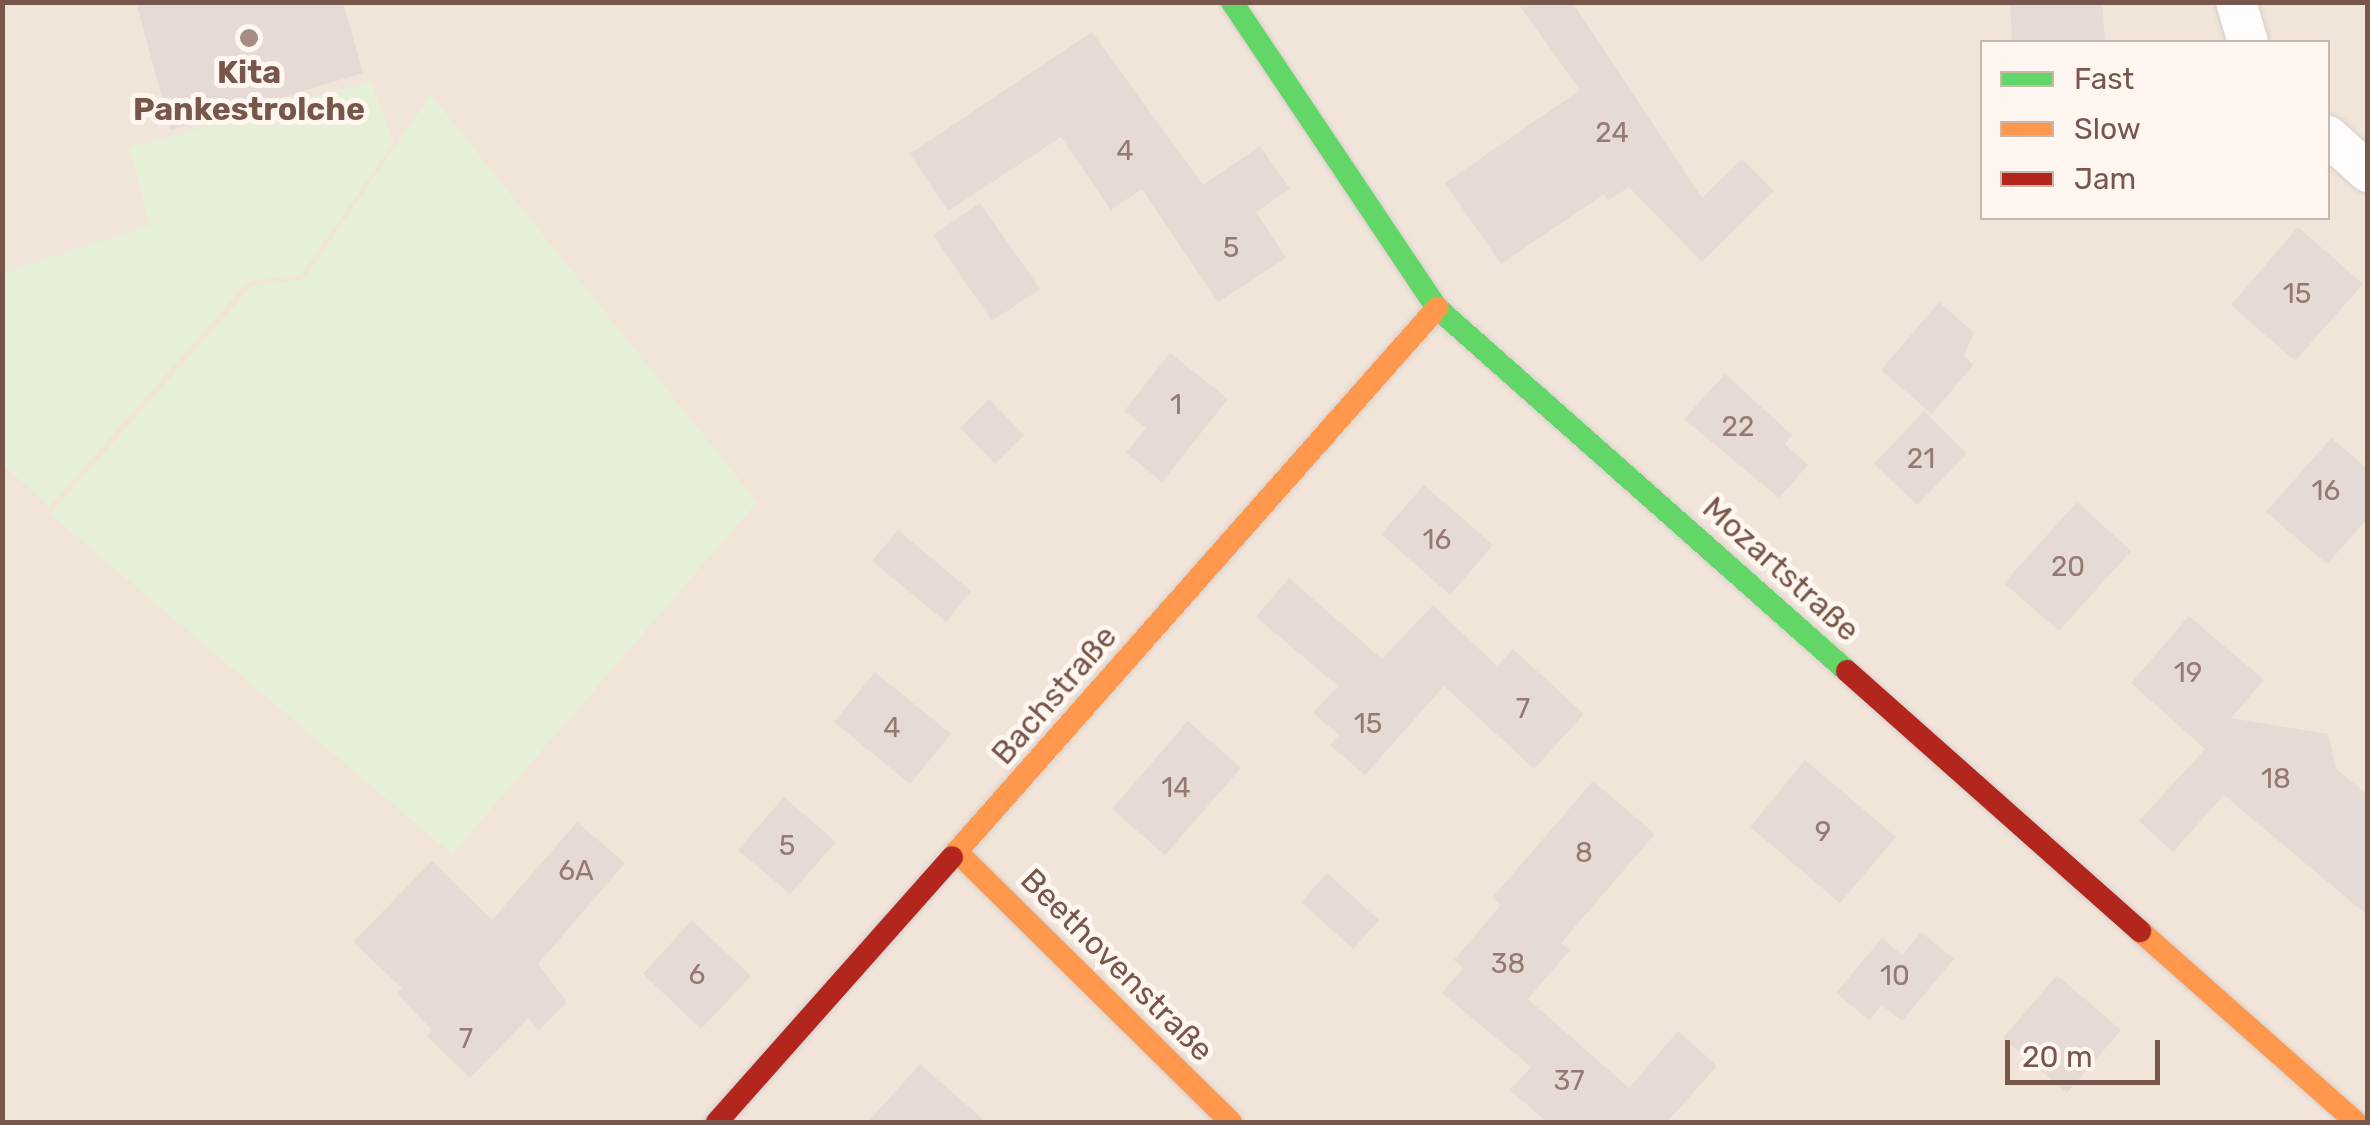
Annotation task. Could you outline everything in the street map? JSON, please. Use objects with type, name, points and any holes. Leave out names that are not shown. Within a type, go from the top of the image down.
[{"type":"street","name":"Mozartstraße","points":[[1232,2],[1437,308],[2356,1122]]},
{"type":"street","points":[[2236,2],[2247,40]]},
{"type":"street","points":[[2330,138],[2368,172]]},
{"type":"street","name":"Bachstraße","points":[[717,1122],[1437,308]]},
{"type":"street","name":"Beethovenstraße","points":[[958,853],[1231,1122]]},
{"type":"shaded area","points":[[3,3],[2367,3],[2367,1122],[3,1122]]},
{"type":"green space","points":[[371,81],[393,143],[301,275],[248,281],[49,507],[3,464],[3,272],[150,225],[130,147]]},
{"type":"green space","points":[[431,95],[757,502],[452,854],[50,514],[252,286],[304,279]]},
{"type":"building","name":"Kita Pankestrolche","points":[[136,2],[343,2],[363,73],[171,130]]},
{"type":"building","points":[[1517,2],[1572,2],[1702,198],[1742,159],[1774,191],[1702,262],[1629,187],[1608,201],[1604,194],[1501,264],[1445,183],[1580,90]]},
{"type":"building","points":[[2010,2],[2102,2],[2105,40],[2012,40]]},
{"type":"building","points":[[1092,32],[1203,185],[1260,146],[1290,189],[1256,212],[1286,258],[1218,302],[1142,189],[1111,210],[1061,137],[948,211],[910,154]]},
{"type":"building","points":[[980,203],[1040,289],[992,321],[933,235]]},
{"type":"building","points":[[2298,227],[2363,284],[2295,361],[2231,305]]},
{"type":"building","points":[[1939,302],[1974,333],[1964,355],[1973,365],[1932,414],[1881,370]]},
{"type":"building","points":[[1170,353],[1228,399],[1162,482],[1126,453],[1146,428],[1124,411]]},
{"type":"building","points":[[1725,374],[1792,435],[1785,444],[1808,465],[1779,498],[1684,419]]},
{"type":"building","points":[[989,399],[1024,435],[995,464],[960,428]]},
{"type":"building","points":[[1924,411],[1967,454],[1917,505],[1874,464]]},
{"type":"building","points":[[2331,438],[2368,469],[2368,518],[2327,564],[2266,512]]},
{"type":"building","points":[[1424,485],[1493,545],[1450,595],[1381,534]]},
{"type":"building","points":[[2077,502],[2131,551],[2059,631],[2004,583]]},
{"type":"building","points":[[898,530],[971,591],[946,622],[872,561]]},
{"type":"building","points":[[1289,578],[1382,659],[1433,605],[1497,666],[1513,649],[1584,714],[1534,769],[1444,686],[1365,775],[1330,745],[1339,735],[1313,713],[1338,686],[1256,617]]},
{"type":"building","points":[[2189,616],[2264,680],[2231,718],[2328,734],[2336,769],[2368,795],[2368,916],[2224,795],[2173,852],[2139,821],[2205,749],[2131,683]]},
{"type":"building","points":[[875,672],[951,734],[910,784],[834,722]]},
{"type":"building","points":[[1188,721],[1241,768],[1165,855],[1112,809]]},
{"type":"building","points":[[1805,760],[1896,837],[1840,903],[1750,827]]},
{"type":"building","points":[[1593,781],[1655,834],[1561,943],[1570,950],[1528,999],[1629,1088],[1678,1031],[1717,1066],[1667,1122],[1547,1122],[1510,1090],[1531,1067],[1442,993],[1463,968],[1454,960],[1501,905],[1492,898]]},
{"type":"building","points":[[784,797],[836,842],[790,894],[738,850]]},
{"type":"building","points":[[577,822],[625,863],[538,964],[567,1002],[539,1030],[528,1018],[470,1078],[427,1036],[432,1030],[397,994],[402,988],[353,942],[432,861],[492,920]]},
{"type":"building","points":[[1327,873],[1379,920],[1353,949],[1301,902]]},
{"type":"building","points":[[692,920],[751,976],[701,1029],[643,974]]},
{"type":"building","points":[[1921,932],[1954,959],[1902,1021],[1882,1005],[1869,1020],[1836,993],[1882,938],[1902,955]]},
{"type":"building","points":[[2057,975],[2121,1030],[2067,1093],[2003,1038]]},
{"type":"building","points":[[920,1064],[986,1122],[868,1122]]},
{"type":"traffic: fast","points":[[1232,2],[1437,308],[1847,671]]},
{"type":"traffic: slow","points":[[952,857],[1437,308]]},
{"type":"traffic: slow","points":[[958,853],[1231,1122]]},
{"type":"traffic: slow","points":[[2140,931],[2356,1122]]},
{"type":"traffic: jam","points":[[1847,671],[2140,931]]},
{"type":"traffic: jam","points":[[717,1122],[952,857]]},
{"type":"place","name":"Kita Pankestrolche","points":[[249,38]]}]
